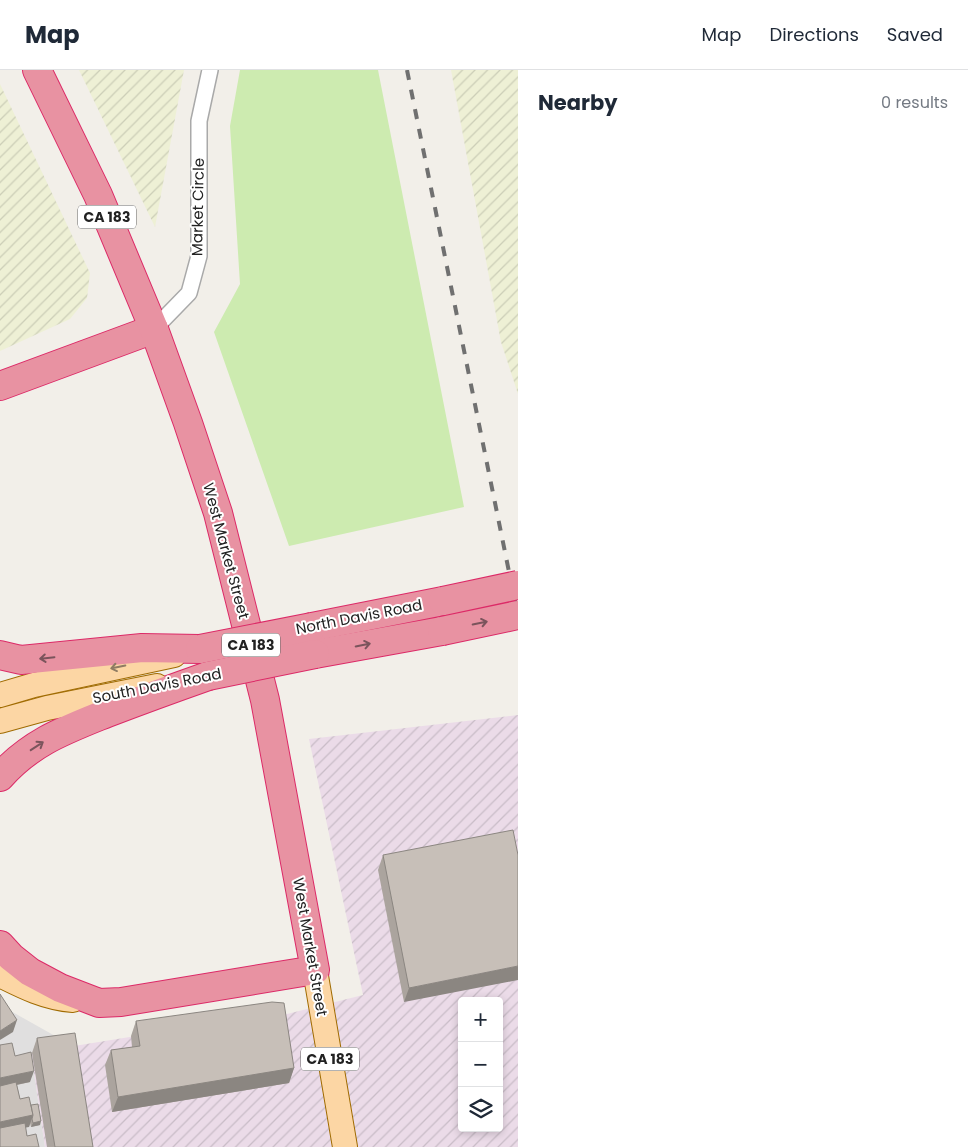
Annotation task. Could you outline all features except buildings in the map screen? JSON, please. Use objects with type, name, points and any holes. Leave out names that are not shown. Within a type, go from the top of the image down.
[{"type":"highway","name":"West Market Street","points":[[38,70],[98,196],[154,329],[218,513],[265,700],[315,970]]},
{"type":"highway","points":[[0,386],[154,329]]},
{"type":"highway","name":"North Davis Road","points":[[0,655],[22,660],[142,648],[200,649],[518,585]]},
{"type":"highway","name":"North Davis Road","points":[[315,654],[518,615]]},
{"type":"highway","name":"South Davis Road","points":[[208,676],[315,654]]},
{"type":"highway","points":[[0,777],[12,764],[36,746],[63,730],[136,701],[208,676]]},
{"type":"highway","points":[[0,945],[11,957],[30,972],[60,988],[99,1003],[121,1002],[315,970]]},
{"type":"main road","name":"South Davis Road","points":[[0,695],[34,685],[200,649]]},
{"type":"main road","name":"South Davis Road","points":[[0,721],[47,708],[208,676]]},
{"type":"main road","name":"West Market Street","points":[[315,970],[345,1147]]},
{"type":"main road","points":[[0,975],[32,991],[59,999],[99,1003]]},
{"type":"street","name":"Market Circle","points":[[154,329],[189,293],[199,256],[199,121],[210,70]]},
{"type":"shaded area","points":[[518,715],[518,1147],[45,1147],[31,1053],[266,1015],[279,1016],[363,995],[309,739]]},
{"type":"shaded area","points":[[0,1005],[73,1046],[31,1053],[45,1147],[0,1147]]},
{"type":"green space","points":[[79,70],[184,70],[155,227]]},
{"type":"green space","points":[[240,70],[378,70],[464,507],[289,546],[214,332],[240,284],[230,126]]},
{"type":"green space","points":[[451,70],[518,70],[518,394],[501,342]]},
{"type":"green space","points":[[0,84],[90,273],[87,298],[70,319],[0,351]]},
{"type":"railway","points":[[407,70],[518,616]]}]
